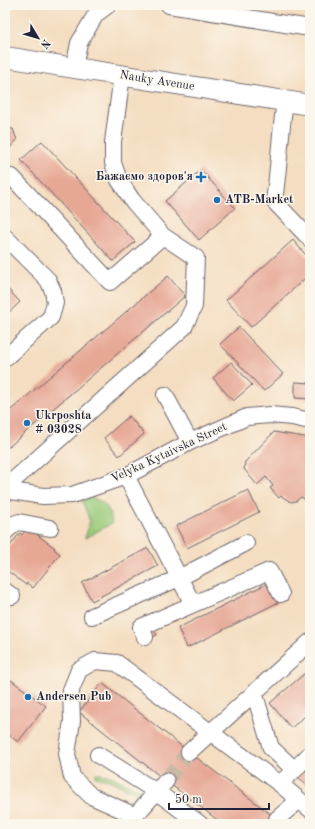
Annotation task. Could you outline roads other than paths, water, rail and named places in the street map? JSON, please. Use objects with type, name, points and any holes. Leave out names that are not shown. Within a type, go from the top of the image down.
[{"type":"main road","name":"Nauky Avenue","points":[[5,57],[310,104]]},
{"type":"street","points":[[169,5],[310,28]]},
{"type":"street","points":[[74,68],[79,43],[99,8]]},
{"type":"street","points":[[6,491],[184,327],[194,306],[196,258],[163,236],[132,200],[118,180],[113,163],[113,142],[122,76]]},
{"type":"street","points":[[285,101],[274,201],[310,239]]},
{"type":"street","points":[[12,176],[110,282],[163,236]]},
{"type":"street","points":[[5,237],[48,280],[53,291],[55,303],[51,317],[5,358]]},
{"type":"street","points":[[165,395],[190,442]]},
{"type":"street","name":"Velyka Kytaivska Street","points":[[6,491],[43,496],[72,495],[126,476],[190,442],[218,436],[247,417],[270,415],[292,417],[310,421]]},
{"type":"street","points":[[126,476],[193,604]]},
{"type":"street","points":[[5,532],[14,524],[19,522],[50,528]]},
{"type":"street","points":[[92,616],[179,578],[246,543]]},
{"type":"street","points":[[145,637],[141,627],[269,571],[281,594]]},
{"type":"street","points":[[189,752],[310,642]]},
{"type":"street","points":[[161,786],[135,821],[129,813],[90,796],[72,777],[67,754],[72,721],[71,690],[79,670],[95,660],[117,663],[280,784],[307,806],[277,819]]},
{"type":"street","points":[[254,692],[271,748],[295,770]]},
{"type":"street","points":[[280,784],[310,754]]},
{"type":"street","points":[[98,755],[161,786],[200,824]]},
{"type":"tunnel","points":[[166,781],[189,752]]},
{"type":"place","name":"Бажаємо здоров'я","points":[[201,177]]},
{"type":"place","name":"ATB-Market","points":[[217,200]]},
{"type":"place","name":"Ukrposhta # 03028","points":[[27,423]]},
{"type":"place","name":"Andersen Pub","points":[[28,697]]}]
